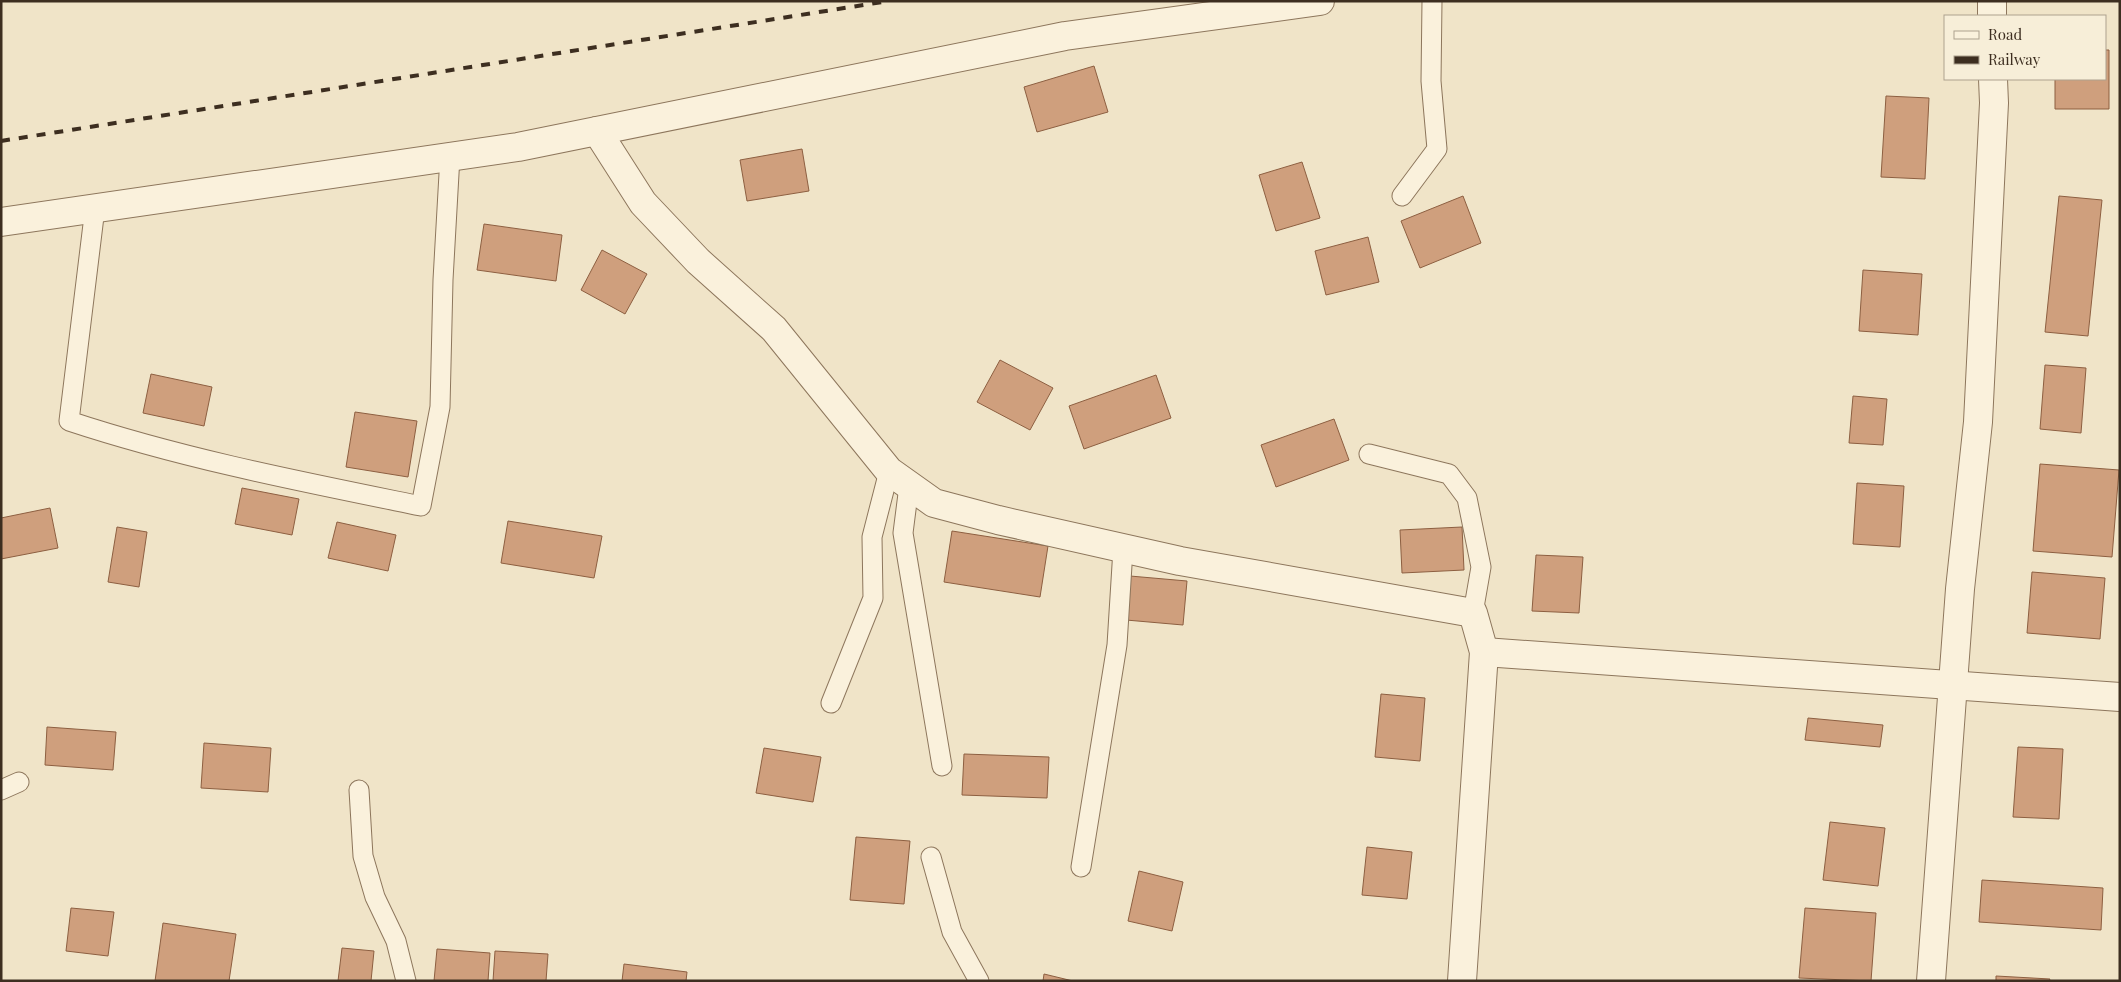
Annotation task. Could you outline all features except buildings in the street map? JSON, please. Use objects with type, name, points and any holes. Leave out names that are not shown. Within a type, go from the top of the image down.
[{"type":"street","points":[[1,222],[518,147],[1065,36],[1320,1]]},
{"type":"street","points":[[1992,1],[1992,15]]},
{"type":"street","points":[[1930,981],[1960,588],[1978,422],[1993,80]]},
{"type":"street","points":[[597,131],[643,203],[698,261],[774,329],[899,478],[934,503],[1123,549],[1473,614],[1484,652],[1462,981]]},
{"type":"street","points":[[1484,652],[2120,698]]},
{"type":"lane","points":[[1402,196],[1437,149],[1431,81],[1432,1]]},
{"type":"lane","points":[[95,208],[69,421],[126,439],[263,474],[421,506],[440,407],[443,280],[450,156]]},
{"type":"lane","points":[[1369,454],[1448,474],[1467,498],[1481,567],[1473,614]]},
{"type":"lane","points":[[831,703],[873,598],[872,537],[899,478]]},
{"type":"lane","points":[[899,478],[903,533],[942,766]]},
{"type":"lane","points":[[1081,867],[1117,645],[1123,549]]},
{"type":"lane","points":[[1,790],[19,782]]},
{"type":"lane","points":[[359,790],[363,856],[375,897],[396,941],[406,981]]},
{"type":"lane","points":[[932,858],[952,932],[979,981]]},
{"type":"railway","points":[[1,141],[889,1]]}]
